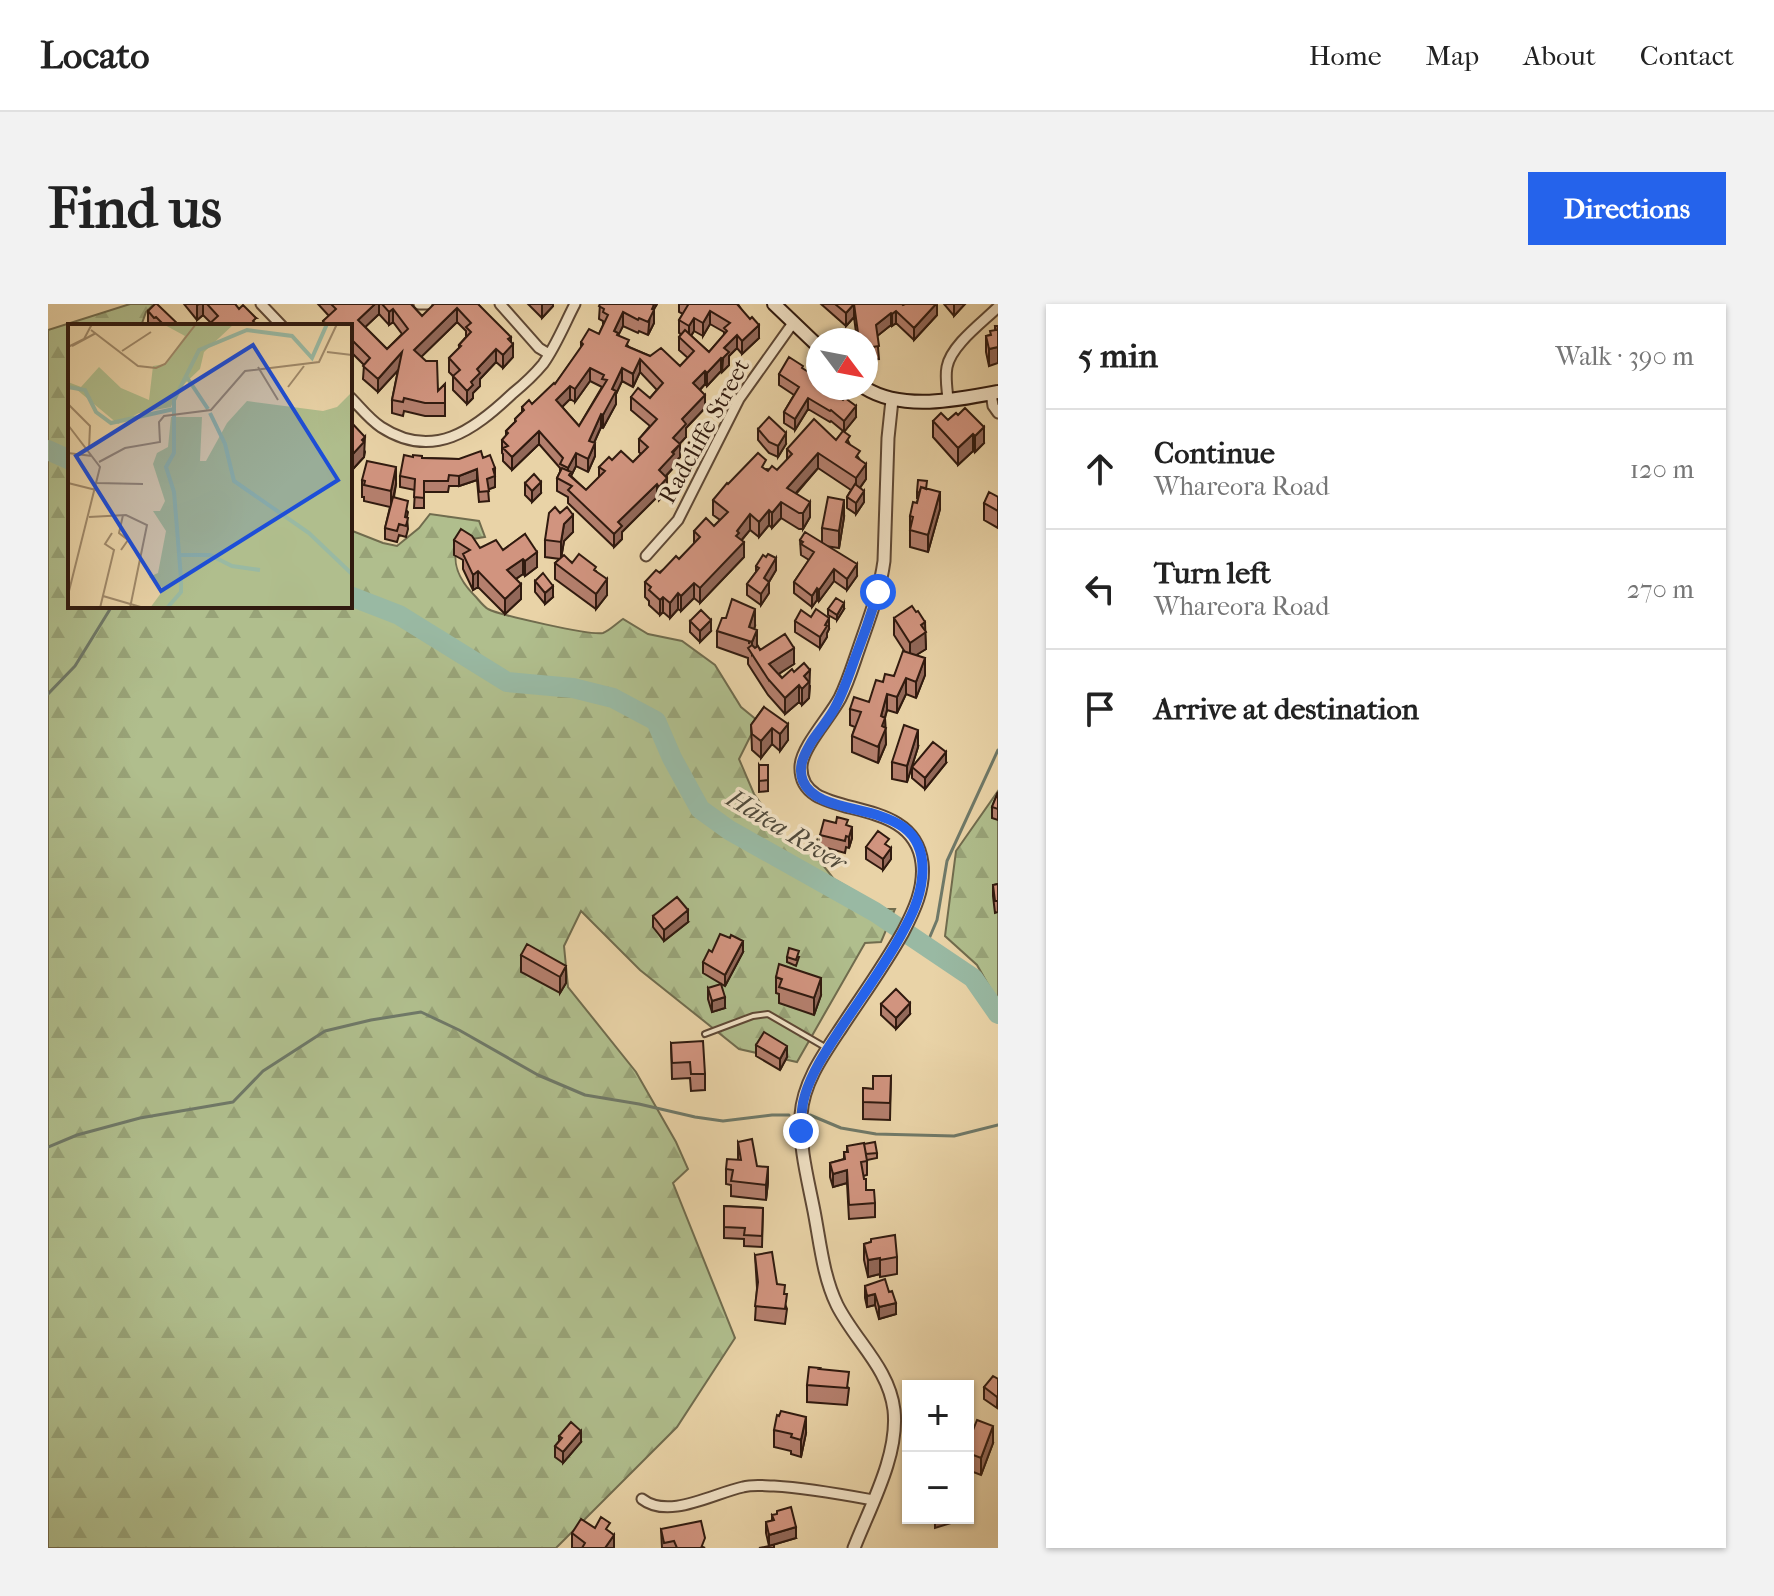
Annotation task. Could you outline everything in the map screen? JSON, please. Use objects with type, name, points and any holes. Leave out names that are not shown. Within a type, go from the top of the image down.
[{"type":"main road","points":[[774,304],[806,335]]},
{"type":"main road","points":[[878,394],[892,400],[933,402],[994,392]]},
{"type":"street","points":[[261,304],[280,324]]},
{"type":"street","points":[[419,304],[427,304]]},
{"type":"street","points":[[500,304],[539,348],[549,354]]},
{"type":"street","points":[[352,399],[374,422],[400,436],[423,441],[449,438],[488,417],[533,375],[549,354],[575,304]]},
{"type":"street","points":[[948,399],[946,372],[950,357],[998,307]]},
{"type":"street","name":"Radcliffe Street","points":[[646,556],[678,520],[739,399],[793,323]]},
{"type":"street","points":[[994,392],[993,406],[998,413]]},
{"type":"street","points":[[854,1548],[892,1445],[894,1411],[885,1379],[837,1305],[831,1290],[802,1142],[801,1114],[815,1069],[889,957],[911,916],[919,894],[921,859],[913,836],[892,820],[818,796],[803,780],[801,770],[806,752],[841,695],[882,577],[892,400]]},
{"type":"street","points":[[642,1499],[663,1508],[753,1485],[873,1500]]},
{"type":"lane","points":[[705,1034],[753,1016],[768,1014],[827,1048]]},
{"type":"green space","points":[[130,304],[154,304],[146,312],[142,324],[68,324],[68,608],[352,608],[352,531],[397,546],[430,514],[479,521],[485,537],[460,541],[456,563],[465,584],[484,606],[526,620],[595,633],[605,632],[623,619],[648,634],[682,641],[715,665],[741,707],[758,721],[739,759],[754,794],[784,836],[818,859],[834,879],[886,909],[895,909],[881,942],[865,943],[797,1062],[739,1049],[640,970],[581,911],[564,946],[568,987],[636,1072],[676,1142],[688,1169],[673,1183],[735,1338],[677,1427],[556,1548],[48,1548],[48,330]]},
{"type":"green space","points":[[998,791],[998,1002],[977,965],[945,936],[956,851]]},
{"type":"building","points":[[157,304],[178,324],[163,324],[148,311]]},
{"type":"building","points":[[207,304],[235,304],[239,309],[243,305],[256,318],[253,321],[256,324],[209,324],[218,316]]},
{"type":"building","points":[[331,304],[375,304],[358,320],[387,349],[408,329],[393,309],[389,312],[382,304],[411,304],[422,316],[434,304],[478,304],[511,337],[508,339],[513,344],[503,355],[496,349],[477,369],[480,373],[467,391],[453,376],[460,370],[449,358],[471,332],[466,327],[471,323],[457,308],[414,350],[426,361],[437,361],[438,391],[445,384],[445,403],[425,403],[404,398],[403,402],[392,400],[402,352],[378,379],[363,366],[370,358],[352,340],[352,324],[326,324],[323,321],[336,309]]},
{"type":"building","points":[[687,304],[737,304],[759,325],[742,341],[737,335],[724,348],[729,352],[693,383],[705,395],[682,419],[686,424],[673,438],[680,444],[659,470],[667,478],[618,522],[622,526],[614,534],[568,490],[572,486],[557,478],[562,468],[571,472],[569,475],[586,490],[605,471],[599,467],[609,457],[612,460],[621,451],[633,462],[648,447],[639,439],[657,419],[631,397],[638,388],[650,398],[663,383],[640,359],[633,374],[622,368],[612,389],[616,391],[589,441],[595,443],[588,459],[576,453],[568,468],[560,464],[563,458],[539,431],[512,457],[503,448],[508,446],[502,440],[524,410],[522,407],[529,400],[532,404],[555,384],[583,344],[581,342],[589,329],[599,334],[608,315],[599,306],[654,305],[648,322],[623,312],[614,331],[629,340],[626,346],[650,356],[661,348],[680,366],[694,351],[679,337],[685,330],[709,352],[730,323],[710,311],[703,323],[694,318],[689,326],[679,320]],"holes":[[[590,368],[604,375],[602,379],[607,380],[579,426],[556,400],[570,386],[575,389]]]},
{"type":"building","points":[[835,304],[854,304],[846,313]]},
{"type":"building","points":[[854,304],[936,304],[914,328],[896,311],[876,325],[876,328],[857,328]]},
{"type":"building","points":[[995,326],[998,326],[998,347],[989,349],[986,336],[996,330]]},
{"type":"building","points":[[789,357],[806,370],[807,400],[795,419],[784,412],[799,387],[779,374]]},
{"type":"building","points":[[811,400],[848,400],[856,406],[844,421]]},
{"type":"building","points":[[965,408],[984,427],[958,448],[933,421],[941,413],[948,420]]},
{"type":"building","points":[[769,417],[786,433],[778,446],[769,442],[758,429]]},
{"type":"building","points":[[814,419],[836,440],[843,431],[850,436],[846,442],[860,451],[856,457],[866,464],[856,478],[818,453],[787,488],[810,502],[803,513],[781,502],[759,522],[750,514],[737,531],[736,536],[744,542],[700,588],[694,583],[681,596],[678,593],[670,603],[663,597],[660,600],[645,582],[656,570],[660,573],[676,556],[679,559],[700,537],[694,531],[706,518],[714,526],[728,512],[713,500],[727,483],[758,453],[766,460],[762,467],[768,471],[772,466],[777,470],[792,454],[787,449]]},
{"type":"building","points":[[352,423],[365,437],[352,453]]},
{"type":"building","points":[[481,451],[483,458],[490,455],[495,468],[495,476],[487,479],[489,491],[479,492],[477,469],[459,476],[449,475],[448,481],[424,481],[424,498],[414,497],[415,479],[400,476],[404,455],[459,459]]},
{"type":"building","points":[[367,461],[396,467],[391,491],[364,485],[365,481],[362,480]]},
{"type":"building","points":[[534,474],[541,482],[532,491],[525,483]]},
{"type":"building","points":[[918,480],[927,481],[926,489],[921,487],[919,493],[917,492]]},
{"type":"building","points":[[855,484],[864,491],[856,503],[847,497]]},
{"type":"building","points":[[921,487],[940,492],[928,535],[910,530],[913,502],[917,503]]},
{"type":"building","points":[[989,492],[998,497],[998,511],[984,503]]},
{"type":"building","points":[[393,497],[408,501],[406,526],[399,524],[397,531],[385,528]]},
{"type":"building","points":[[828,497],[844,500],[839,531],[822,528]]},
{"type":"building","points":[[555,507],[560,513],[567,507],[573,515],[564,524],[561,542],[545,540],[549,513]]},
{"type":"building","points":[[461,529],[472,536],[480,548],[496,540],[503,550],[525,534],[537,552],[507,570],[521,584],[505,599],[478,571],[473,575],[463,554],[470,550],[454,540]]},
{"type":"building","points":[[805,532],[857,564],[847,579],[834,569],[812,596],[794,582],[814,552],[801,544]]},
{"type":"building","points":[[579,554],[607,579],[596,594],[555,563],[564,555],[572,563]]},
{"type":"building","points":[[768,554],[776,558],[764,578],[769,582],[761,594],[747,584],[759,568],[756,566],[763,555],[766,557]]},
{"type":"building","points":[[543,573],[553,586],[545,593],[535,581]]},
{"type":"building","points":[[836,598],[844,603],[837,615],[828,609]]},
{"type":"building","points":[[732,599],[755,609],[749,627],[757,630],[752,642],[717,631],[722,618],[726,618]]},
{"type":"building","points":[[912,606],[925,622],[921,625],[926,632],[910,643],[894,618]]},
{"type":"building","points":[[816,609],[829,618],[820,637],[795,621],[801,610],[811,617]]},
{"type":"building","points":[[701,610],[711,620],[700,631],[690,621]]},
{"type":"building","points":[[785,634],[794,648],[769,664],[782,678],[804,663],[810,670],[804,676],[809,682],[802,689],[799,685],[785,698],[748,648],[758,646],[760,650]]},
{"type":"building","points":[[903,651],[925,658],[916,682],[906,678],[897,697],[887,694],[881,716],[885,718],[882,726],[886,728],[878,747],[852,736],[861,712],[850,709],[854,697],[869,702],[876,680],[883,682],[885,674],[894,676]]},
{"type":"building","points":[[764,707],[788,724],[780,734],[772,728],[761,741],[752,734],[751,725]]},
{"type":"building","points":[[904,725],[918,730],[907,766],[892,762]]},
{"type":"building","points":[[933,742],[946,752],[925,778],[912,767]]},
{"type":"building","points":[[759,765],[768,765],[768,780],[759,781]]},
{"type":"building","points":[[998,792],[998,809],[992,807]]},
{"type":"building","points":[[837,817],[848,820],[846,825],[852,827],[845,841],[820,835],[824,820],[836,823]]},
{"type":"building","points":[[878,831],[889,839],[885,844],[891,848],[883,859],[866,847]]},
{"type":"building","points":[[998,884],[998,901],[995,901],[993,885]]},
{"type":"building","points":[[677,897],[688,910],[664,930],[653,916]]},
{"type":"building","points":[[720,934],[743,941],[725,975],[703,962],[709,950],[712,952]]},
{"type":"building","points":[[527,944],[566,966],[560,977],[521,955]]},
{"type":"building","points":[[789,948],[799,951],[796,960],[787,957]]},
{"type":"building","points":[[779,964],[821,978],[814,998],[779,987],[782,979],[776,977]]},
{"type":"building","points":[[721,984],[725,997],[712,1001],[708,988]]},
{"type":"building","points":[[896,989],[910,1003],[896,1018],[881,1004]]},
{"type":"building","points":[[764,1032],[787,1046],[780,1059],[756,1045]]},
{"type":"building","points":[[703,1041],[705,1074],[691,1074],[690,1062],[672,1063],[671,1043]]},
{"type":"building","points":[[873,1076],[891,1076],[890,1103],[863,1102],[863,1088],[873,1089]]},
{"type":"building","points":[[752,1139],[757,1166],[768,1167],[766,1185],[731,1181],[733,1170],[726,1169],[727,1159],[741,1160],[738,1142]]},
{"type":"building","points":[[875,1142],[877,1153],[866,1154],[864,1144]]},
{"type":"building","points":[[864,1143],[867,1161],[861,1162],[866,1190],[874,1190],[875,1203],[849,1205],[847,1170],[833,1174],[830,1163],[845,1159],[847,1146]]},
{"type":"building","points":[[724,1206],[763,1208],[762,1236],[744,1235],[745,1228],[724,1227]]},
{"type":"building","points":[[895,1235],[897,1257],[868,1260],[864,1244],[871,1242],[871,1239]]},
{"type":"building","points":[[772,1252],[777,1284],[785,1285],[785,1309],[755,1306],[758,1282],[755,1255]]},
{"type":"building","points":[[885,1279],[896,1303],[879,1307],[875,1294],[867,1296],[865,1286]]},
{"type":"building","points":[[809,1367],[849,1372],[847,1388],[807,1385]]},
{"type":"building","points":[[993,1376],[998,1379],[997,1397],[984,1387]]},
{"type":"building","points":[[781,1411],[806,1417],[801,1440],[791,1437],[792,1434],[774,1430]]},
{"type":"building","points":[[977,1420],[993,1426],[981,1458],[974,1455]]},
{"type":"building","points":[[571,1422],[581,1431],[563,1452],[555,1446]]},
{"type":"building","points":[[791,1507],[796,1527],[769,1535],[766,1522],[774,1520],[772,1515],[777,1511]]},
{"type":"building","points":[[601,1517],[610,1523],[606,1529],[614,1535],[605,1548],[582,1548],[585,1543],[572,1533],[581,1519],[595,1528]]},
{"type":"building","points":[[701,1521],[705,1538],[701,1548],[677,1548],[674,1541],[664,1543],[661,1529]]},
{"type":"waterway","name":"Hātea River","points":[[48,450],[68,459]]},
{"type":"waterway","name":"Hātea River","points":[[352,597],[399,615],[507,682],[573,688],[613,698],[656,721],[700,809],[729,830],[875,912],[973,978],[998,1014]]},
{"type":"waterway","points":[[48,694],[75,666],[111,608]]},
{"type":"waterway","points":[[926,946],[937,920],[947,861],[998,750]]},
{"type":"waterway","points":[[48,1147],[77,1135],[140,1118],[233,1102],[263,1071],[325,1031],[421,1012],[538,1075],[585,1095],[723,1121],[789,1115]]},
{"type":"waterway","points":[[810,1115],[841,1128],[876,1134],[954,1136],[998,1125]]},
{"type":"route","points":[[801,1131],[804,1097],[815,1069],[889,957],[911,916],[922,876],[919,851],[907,830],[892,820],[818,796],[803,780],[801,770],[806,752],[841,695],[878,592]]}]
